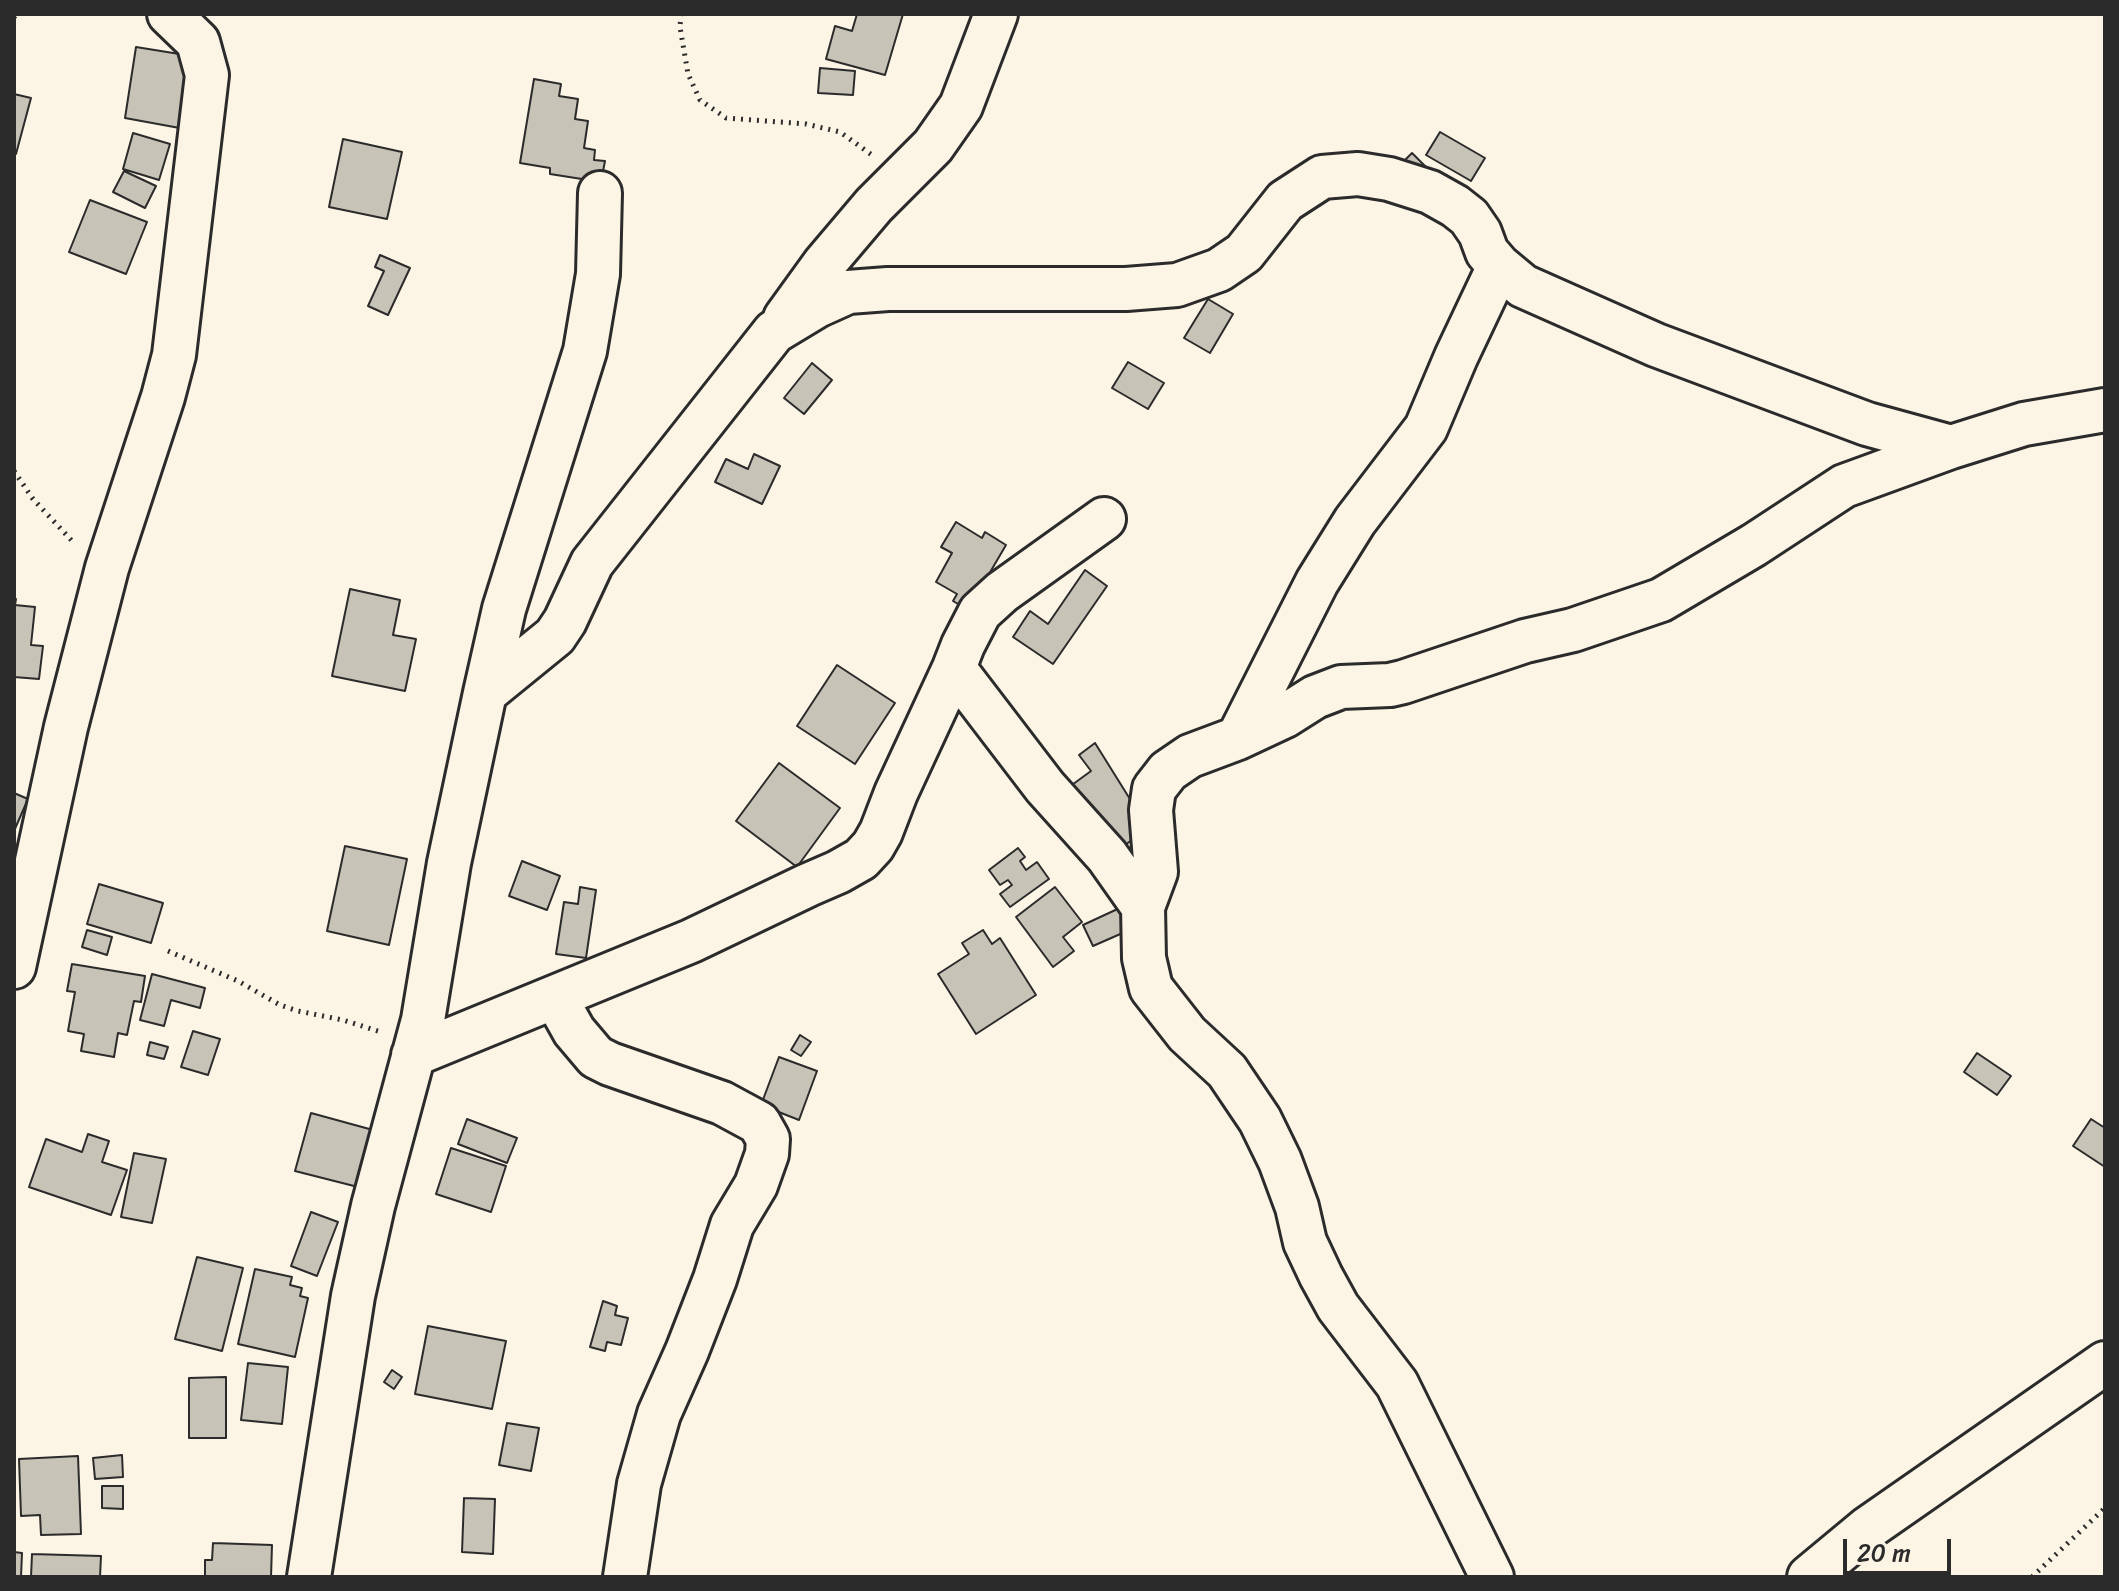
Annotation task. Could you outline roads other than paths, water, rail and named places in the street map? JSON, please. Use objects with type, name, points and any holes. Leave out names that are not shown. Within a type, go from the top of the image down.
[{"type":"street","points":[[14,967],[66,727],[107,568],[174,355],[207,75],[198,42],[169,14]]},
{"type":"street","points":[[485,693],[555,636],[592,563],[616,531],[824,264],[874,205],[933,146],[961,106],[996,14]]},
{"type":"street","points":[[774,332],[817,306],[848,292],[888,289],[1126,289],[1177,285],[1219,270],[1244,253],[1285,201],[1322,177],[1358,174],[1389,179],[1430,192],[1455,206],[1469,217],[1480,233],[1487,252],[1523,286],[1656,345],[1867,424],[1951,447]]},
{"type":"street","points":[[309,1577],[353,1296],[373,1206],[418,1037],[449,863],[485,693],[504,609],[585,351],[598,274],[600,193]]},
{"type":"street","points":[[1238,738],[1317,582],[1355,521],[1426,428],[1499,266]]},
{"type":"street","points":[[1492,1577],[1397,1384],[1338,1307],[1321,1276],[1305,1242],[1297,1207],[1280,1161],[1260,1120],[1227,1071],[1187,1034],[1151,988],[1144,958],[1143,907],[1156,872],[1151,810],[1154,789],[1168,771],[1190,756],[1238,738],[1285,716],[1315,697],[1341,687],[1403,682],[1661,600],[1754,545],[1844,486],[2024,424],[2105,410]]},
{"type":"street","points":[[418,1037],[555,997],[691,941],[861,859],[881,832],[980,612],[1002,592],[1104,519]]},
{"type":"street","points":[[954,668],[1045,787],[1107,856],[1143,907]]},
{"type":"street","points":[[555,997],[574,1031],[596,1057],[722,1103],[759,1123],[768,1139],[767,1154],[756,1185],[732,1225],[715,1279],[659,1414],[639,1484],[625,1577]]},
{"type":"street","points":[[1809,1577],[1868,1528],[2105,1363]]}]
